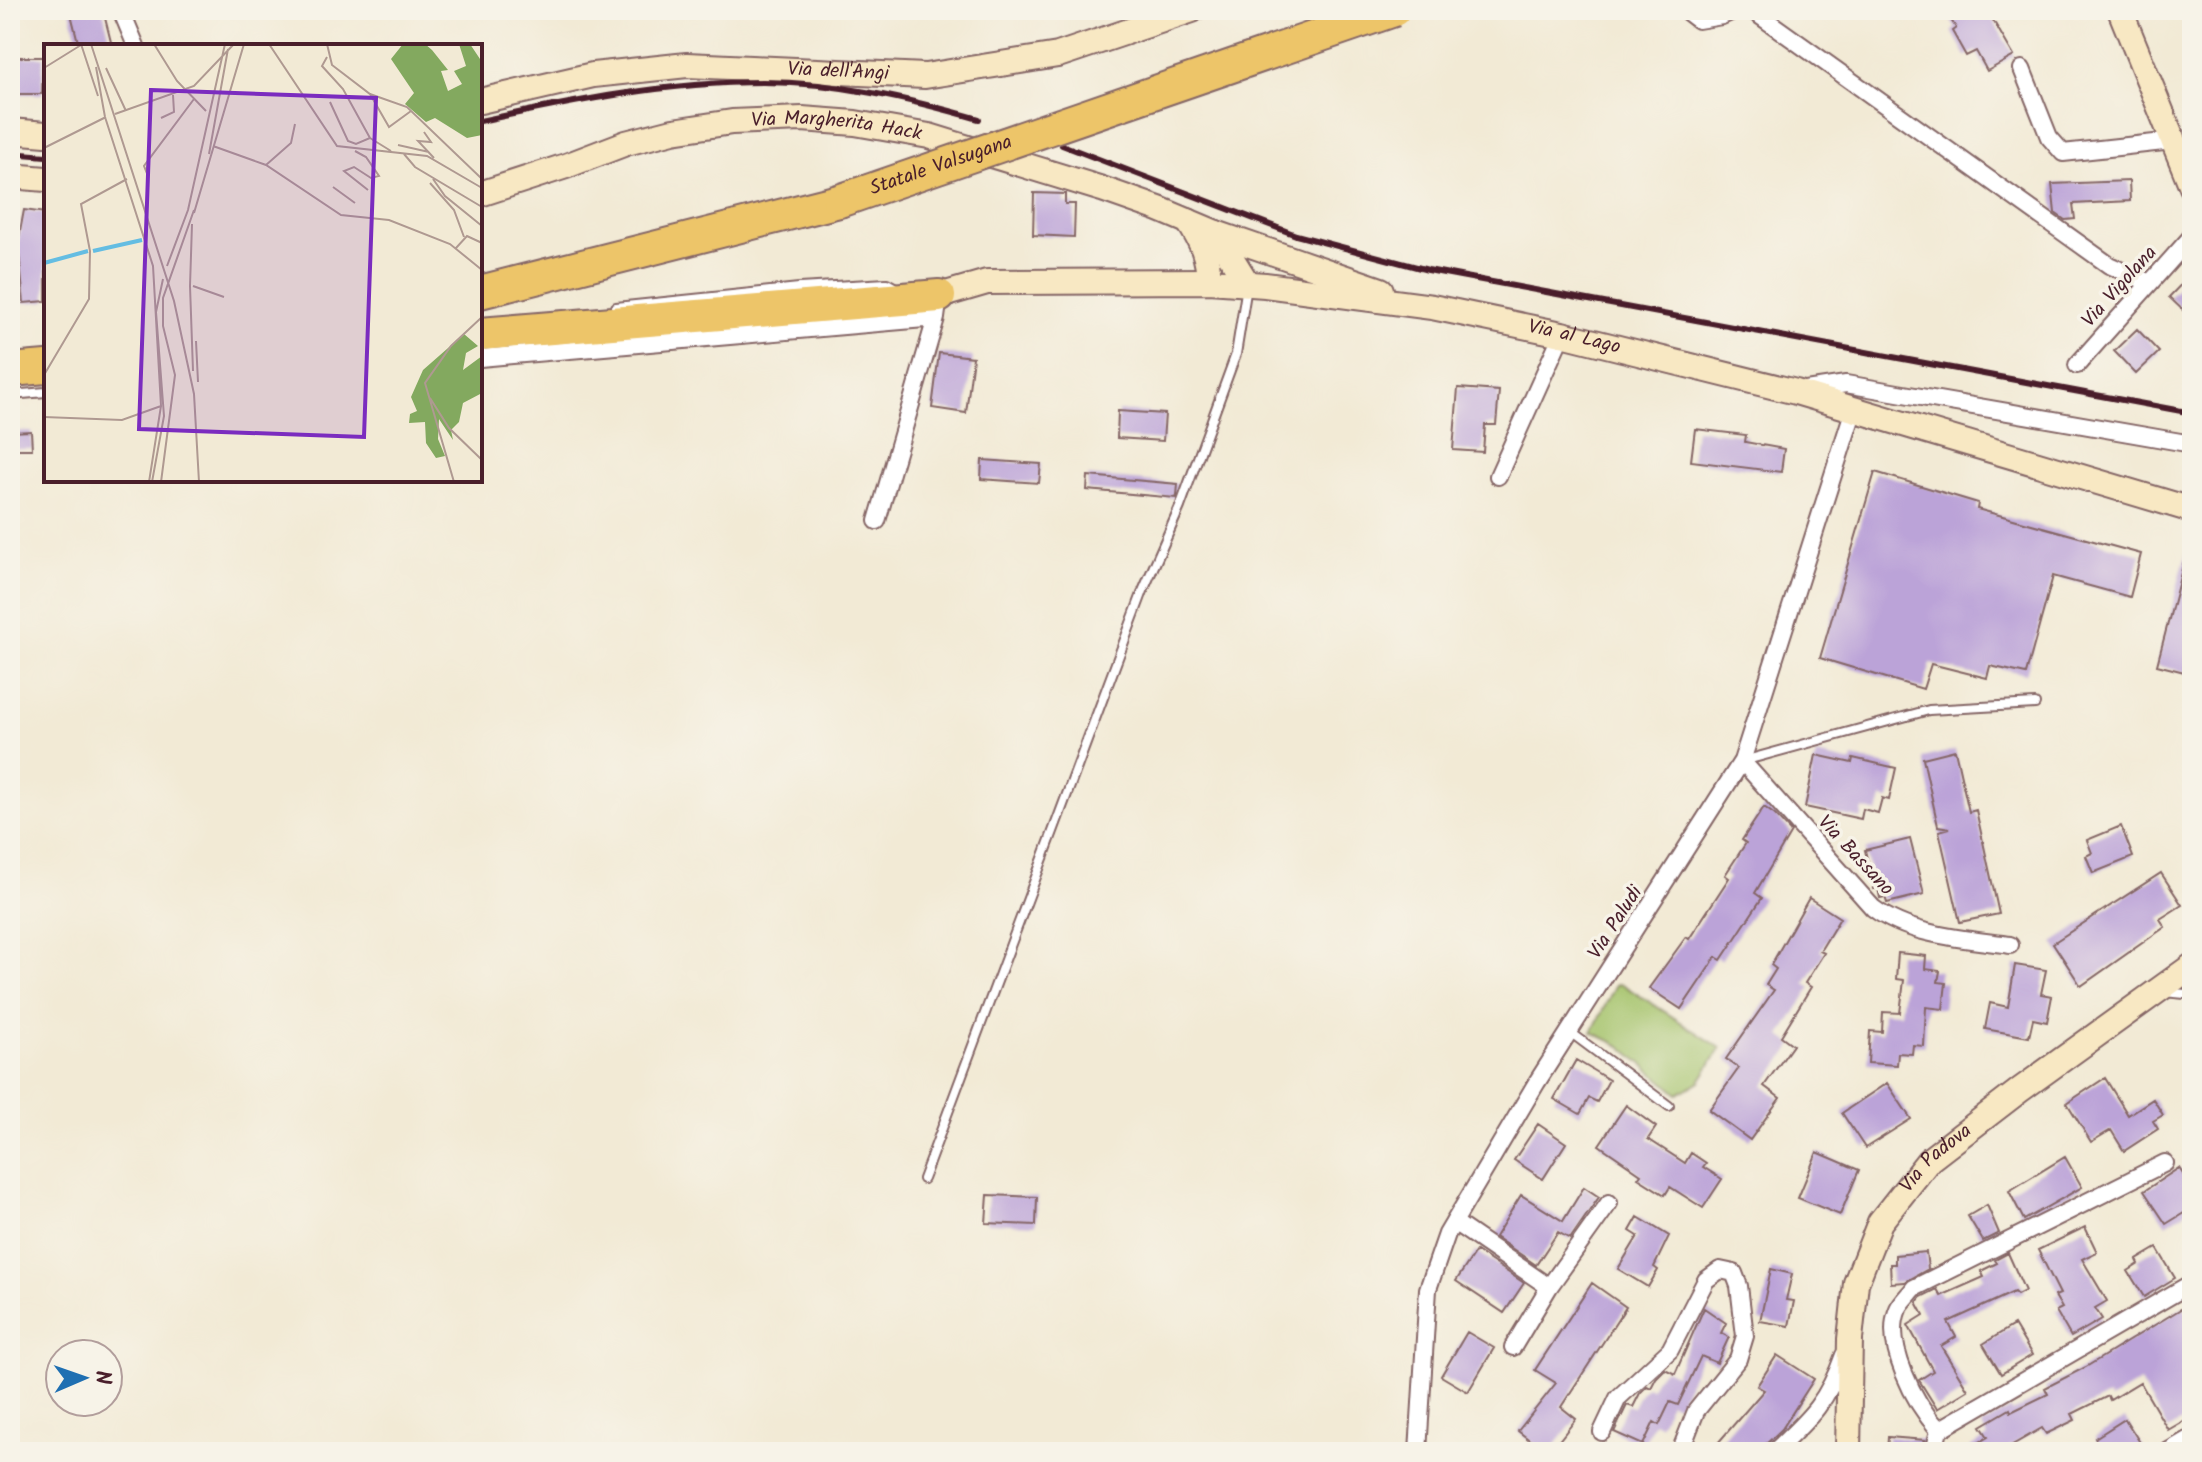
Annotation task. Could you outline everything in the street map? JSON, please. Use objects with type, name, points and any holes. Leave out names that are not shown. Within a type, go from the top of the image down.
[{"type":"highway","name":"Statale Valsugana","points":[[482,270],[836,192],[1341,10]]},
{"type":"highway","name":"Statale Valsugana","points":[[482,291],[836,192],[1394,10]]},
{"type":"highway","points":[[482,334],[930,304]]},
{"type":"highway","points":[[10,370],[44,367]]},
{"type":"main road","name":"Via dell'Angi","points":[[482,101],[593,75],[687,65],[925,76],[1058,55],[1192,10]]},
{"type":"main road","points":[[2120,10],[2192,187]]},
{"type":"main road","name":"Via Margherita Hack","points":[[482,193],[626,143],[673,131],[732,122],[802,119],[855,123],[929,136],[1102,189],[1216,233],[1432,307]]},
{"type":"main road","points":[[10,131],[44,134]]},
{"type":"main road","points":[[10,176],[44,179]]},
{"type":"main road","points":[[1188,221],[1201,240],[1208,258],[1209,281]]},
{"type":"main road","points":[[1216,233],[1247,283]]},
{"type":"main road","name":"Via al Lago","points":[[930,304],[987,282],[1209,281],[1247,283],[1432,307],[1562,334],[1796,392],[2192,510]]},
{"type":"main road","name":"Via Padova","points":[[1848,1452],[1850,1339],[1856,1283],[1880,1222],[1929,1160],[2192,966]]},
{"type":"street","points":[[121,10],[135,44]]},
{"type":"street","points":[[1685,10],[1698,20],[1722,16],[1735,10]]},
{"type":"street","points":[[1752,10],[2109,265],[2150,283]]},
{"type":"street","points":[[2022,69],[2049,137],[2063,153],[2173,141]]},
{"type":"street","name":"Via Vigolana","points":[[2077,365],[2192,236]]},
{"type":"street","points":[[482,358],[930,304],[877,521]]},
{"type":"street","points":[[1498,476],[1562,334]]},
{"type":"street","points":[[1796,392],[1846,384],[2192,444]]},
{"type":"street","name":"Via Paludi","points":[[1418,1452],[1428,1289],[1435,1263],[1454,1222],[1570,1032],[1742,761],[1854,409]]},
{"type":"street","name":"Via Bassano","points":[[1742,761],[1873,908],[1889,920],[1959,938],[2010,945]]},
{"type":"street","points":[[1939,1430],[1922,1412],[1893,1344],[1898,1309],[1914,1288],[2165,1163]]},
{"type":"street","points":[[1513,1347],[1549,1287],[1609,1203]]},
{"type":"street","points":[[1454,1222],[1549,1287]]},
{"type":"street","points":[[1602,1432],[1618,1398],[1670,1350],[1706,1280],[1720,1270],[1734,1273],[1739,1286],[1745,1336],[1738,1359],[1696,1411],[1680,1452]]},
{"type":"street","points":[[1934,1452],[1939,1430],[2192,1283]]},
{"type":"street","points":[[1774,1452],[1816,1412],[1835,1381],[1850,1339]]},
{"type":"street","points":[[2167,1452],[2192,1437]]},
{"type":"lane","points":[[923,1179],[1143,591],[1189,484],[1236,354],[1247,283]]},
{"type":"lane","points":[[10,395],[44,392]]},
{"type":"lane","points":[[1742,761],[1929,710],[2035,704]]},
{"type":"lane","points":[[2159,990],[2185,994],[2192,991]]},
{"type":"lane","points":[[1570,1032],[1669,1106]]},
{"type":"green space","points":[[1616,984],[1623,985],[1721,1048],[1700,1081],[1678,1094],[1621,1046],[1592,1032]]},
{"type":"building","points":[[70,10],[103,10],[112,44],[78,44]]},
{"type":"building","points":[[1945,10],[1987,10],[2014,56],[1987,71],[1976,51],[1966,56],[1952,31],[1956,28]]},
{"type":"building","points":[[10,57],[43,57],[42,94],[10,94]]},
{"type":"building","points":[[2129,181],[2130,201],[2073,204],[2075,219],[2065,220],[2055,213],[2052,184]]},
{"type":"building","points":[[1034,193],[1065,194],[1065,204],[1075,204],[1074,237],[1033,235]]},
{"type":"building","points":[[24,210],[44,213],[44,301],[24,303],[18,242]]},
{"type":"building","points":[[2192,273],[2192,319],[2169,297]]},
{"type":"building","points":[[2137,329],[2159,352],[2136,374],[2114,351]]},
{"type":"building","points":[[939,353],[973,357],[966,413],[932,408]]},
{"type":"building","points":[[1458,388],[1499,391],[1496,425],[1485,425],[1483,452],[1453,450]]},
{"type":"building","points":[[1118,411],[1165,414],[1163,441],[1117,438]]},
{"type":"building","points":[[1695,429],[1746,435],[1745,442],[1784,449],[1781,472],[1691,461]]},
{"type":"building","points":[[31,431],[32,449],[12,449],[11,432]]},
{"type":"building","points":[[982,460],[1041,464],[1039,483],[981,479]]},
{"type":"building","points":[[1875,472],[1978,503],[1977,509],[2141,554],[2130,597],[2053,576],[2026,674],[1990,666],[1987,678],[1931,664],[1923,689],[1820,658]]},
{"type":"building","points":[[1088,476],[1178,484],[1177,496],[1087,490]]},
{"type":"building","points":[[2187,550],[2192,551],[2192,674],[2157,665]]},
{"type":"building","points":[[1955,750],[1969,812],[1976,810],[1999,914],[1960,922],[1939,831],[1950,828],[1938,826],[1923,758]]},
{"type":"building","points":[[1816,755],[1852,763],[1853,758],[1896,768],[1889,800],[1882,798],[1878,813],[1863,809],[1861,819],[1805,807]]},
{"type":"building","points":[[1764,807],[1791,832],[1755,893],[1762,898],[1721,960],[1716,957],[1681,1009],[1649,988],[1686,937],[1689,939],[1729,878],[1725,875],[1746,843],[1742,840]]},
{"type":"building","points":[[2121,826],[2133,857],[2093,873],[2086,856],[2092,853],[2087,840]]},
{"type":"building","points":[[1910,839],[1924,894],[1887,903],[1885,897],[1880,898],[1878,888],[1874,889],[1865,850]]},
{"type":"building","points":[[2161,873],[2182,905],[2160,919],[2165,927],[2081,986],[2053,943]]},
{"type":"building","points":[[1809,898],[1840,918],[1820,951],[1824,953],[1805,983],[1811,987],[1781,1036],[1793,1045],[1764,1086],[1780,1098],[1750,1140],[1709,1110],[1739,1068],[1726,1059],[1774,990],[1766,985],[1776,969],[1771,965]]},
{"type":"building","points":[[1898,953],[1926,956],[1925,969],[1940,971],[1938,982],[1946,983],[1943,1009],[1926,1007],[1924,1046],[1913,1045],[1912,1054],[1898,1053],[1897,1065],[1868,1063],[1870,1031],[1882,1032],[1883,1012],[1900,1013],[1904,980],[1896,979]]},
{"type":"building","points":[[2015,965],[2046,970],[2041,994],[2052,996],[2047,1022],[2033,1019],[2029,1037],[1985,1029],[1990,1003],[2008,1007]]},
{"type":"building","points":[[1576,1060],[1609,1080],[1597,1102],[1589,1098],[1580,1114],[1554,1099]]},
{"type":"building","points":[[2105,1078],[2128,1115],[2153,1099],[2163,1115],[2153,1121],[2158,1129],[2124,1151],[2111,1130],[2091,1142],[2067,1103]]},
{"type":"building","points":[[1887,1083],[1911,1119],[1865,1148],[1842,1113]]},
{"type":"building","points":[[1626,1105],[1656,1127],[1648,1139],[1685,1163],[1691,1153],[1706,1163],[1703,1167],[1722,1179],[1703,1208],[1670,1187],[1665,1195],[1638,1178],[1641,1174],[1599,1145]]},
{"type":"building","points":[[1538,1124],[1566,1143],[1543,1179],[1514,1160]]},
{"type":"building","points":[[1817,1152],[1859,1170],[1840,1215],[1798,1198]]},
{"type":"building","points":[[2065,1157],[2082,1187],[2024,1220],[2009,1191]]},
{"type":"building","points":[[2179,1168],[2192,1188],[2192,1208],[2166,1224],[2144,1191]]},
{"type":"building","points":[[1584,1187],[1599,1197],[1570,1239],[1558,1232],[1536,1265],[1495,1237],[1521,1195],[1563,1221]]},
{"type":"building","points":[[988,1195],[1037,1197],[1036,1225],[986,1223]]},
{"type":"building","points":[[1987,1205],[1999,1233],[1983,1241],[1968,1216]]},
{"type":"building","points":[[1638,1217],[1669,1236],[1654,1267],[1658,1270],[1648,1287],[1618,1269],[1638,1236],[1630,1231]]},
{"type":"building","points":[[2085,1227],[2097,1252],[2082,1259],[2107,1301],[2095,1308],[2102,1319],[2071,1337],[2056,1311],[2062,1308],[2055,1296],[2060,1294],[2038,1250]]},
{"type":"building","points":[[2157,1248],[2175,1278],[2144,1297],[2128,1271],[2139,1264],[2137,1260]]},
{"type":"building","points":[[1476,1251],[1524,1283],[1504,1313],[1456,1281]]},
{"type":"building","points":[[1926,1252],[1928,1269],[1905,1282],[1891,1283],[1890,1264],[1895,1264],[1895,1255]]},
{"type":"building","points":[[2008,1253],[2025,1291],[2017,1295],[2014,1292],[1948,1322],[1956,1337],[1941,1346],[1968,1390],[1937,1409],[1919,1380],[1933,1371],[1908,1325],[1924,1315],[1917,1302],[1937,1289],[1941,1296],[1984,1277],[1981,1271]]},
{"type":"building","points":[[1771,1269],[1792,1274],[1786,1300],[1794,1301],[1789,1326],[1760,1321]]},
{"type":"building","points":[[1592,1283],[1626,1307],[1561,1407],[1576,1419],[1550,1452],[1545,1452],[1518,1431],[1556,1383],[1535,1370]]},
{"type":"building","points":[[2184,1307],[2192,1320],[2192,1416],[2168,1430],[2140,1382],[2110,1400],[2108,1396],[2072,1414],[2075,1420],[2046,1434],[2042,1428],[2000,1452],[1963,1452],[1988,1437],[1981,1426],[2010,1409],[2011,1412],[2048,1394],[2045,1388],[2086,1367]]},
{"type":"building","points":[[1704,1308],[1726,1323],[1721,1333],[1729,1337],[1717,1363],[1701,1356],[1678,1405],[1670,1402],[1659,1425],[1654,1422],[1643,1445],[1614,1432],[1627,1405],[1633,1407],[1640,1393],[1647,1386],[1651,1388],[1665,1369],[1675,1374]]},
{"type":"building","points":[[2014,1325],[2032,1355],[2001,1374],[1983,1344]]},
{"type":"building","points":[[1467,1332],[1494,1348],[1468,1392],[1441,1376]]},
{"type":"building","points":[[1777,1355],[1814,1379],[1782,1429],[1766,1444],[1763,1452],[1710,1452],[1764,1390],[1757,1386]]},
{"type":"building","points":[[2125,1419],[2146,1452],[2103,1452],[2095,1438]]},
{"type":"building","points":[[1888,1437],[1925,1440],[1923,1452],[1887,1452]]},
{"type":"railway","points":[[482,121],[656,89],[763,82],[818,85],[872,93],[979,119]]},
{"type":"railway","points":[[1062,145],[1296,235],[1428,270],[2192,413]]},
{"type":"railway","points":[[10,153],[44,156]]}]
